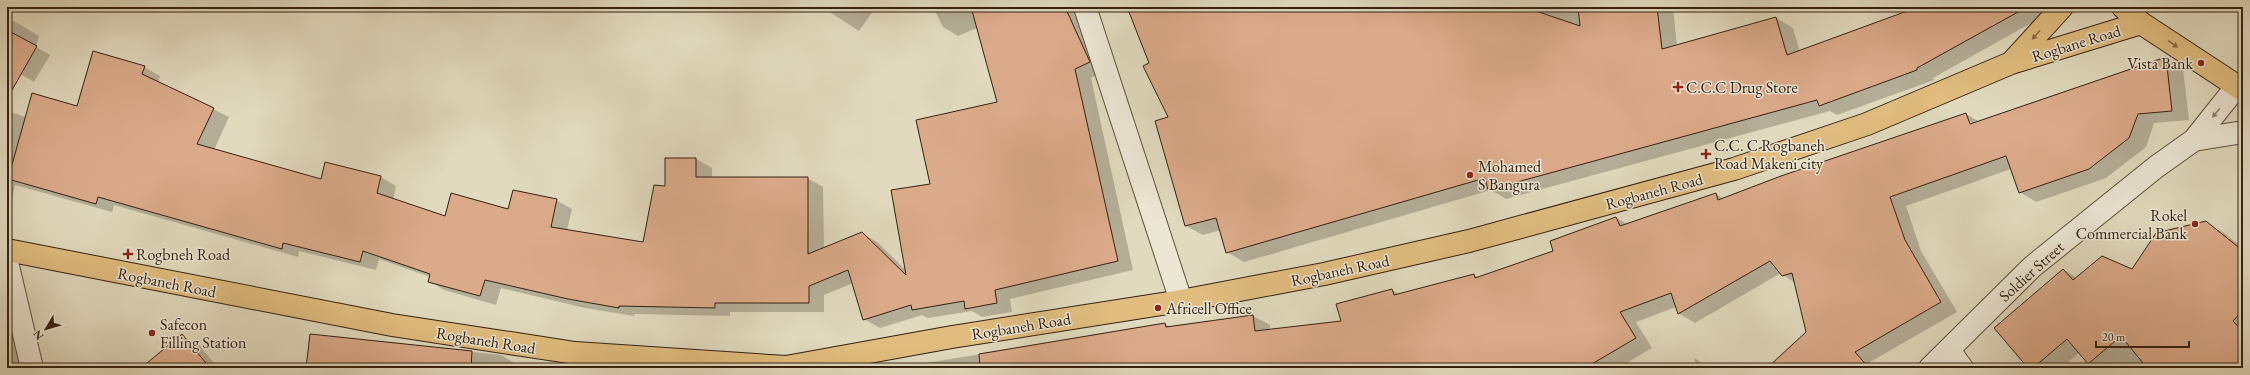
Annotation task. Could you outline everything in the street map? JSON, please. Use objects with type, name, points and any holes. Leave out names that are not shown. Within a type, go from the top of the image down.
[{"type":"main road","name":"Rogbane Road","points":[[2011,63],[2062,7]]},
{"type":"main road","points":[[2123,7],[2141,23]]},
{"type":"main road","name":"Rogbane Road","points":[[2011,63],[2141,23],[2240,88]]},
{"type":"main road","name":"Rogbaneh Road","points":[[7,250],[392,326],[576,353],[787,368],[952,337],[1181,301],[1324,274],[1469,241],[1734,169],[1867,124],[2011,63]]},
{"type":"street","points":[[1085,7],[1181,301]]},
{"type":"street","name":"Soldier Street","points":[[1930,368],[2032,267],[2156,167],[2194,140],[2240,88]]},
{"type":"street","name":"Soldier Street","points":[[2194,140],[2243,132]]},
{"type":"street","points":[[7,262],[32,368]]},
{"type":"street","points":[[1949,350],[1962,368]]},
{"type":"building","points":[[971,7],[1065,7],[1090,62],[1075,69],[1118,261],[995,290],[997,303],[965,309],[964,301],[912,310],[911,305],[863,320],[848,270],[809,286],[809,303],[715,303],[715,308],[619,306],[619,308],[568,299],[485,280],[480,296],[428,282],[430,274],[363,251],[360,262],[283,243],[282,249],[98,197],[96,204],[8,179],[32,93],[77,106],[93,51],[145,66],[142,74],[214,108],[197,144],[321,179],[325,162],[381,176],[377,193],[445,216],[451,193],[508,209],[513,190],[557,199],[551,227],[643,242],[654,185],[665,186],[665,158],[696,158],[696,177],[808,177],[808,254],[862,232],[906,275],[891,190],[930,184],[916,120],[997,102]]},
{"type":"building","points":[[1127,7],[1524,7],[1580,26],[1578,7],[1657,7],[1662,49],[1776,17],[1787,55],[1918,7],[2027,7],[1917,68],[1917,70],[1819,106],[1817,100],[1488,190],[1485,178],[1226,253],[1216,218],[1185,226],[1155,121],[1168,117],[1143,66],[1149,63]]},
{"type":"building","points":[[7,30],[37,46],[7,99]]},
{"type":"building","points":[[2166,57],[2172,111],[2138,114],[2129,138],[2089,169],[2019,193],[2006,156],[1890,197],[1905,240],[1941,302],[1855,352],[1869,368],[1767,368],[1806,332],[1792,273],[1782,276],[1770,261],[1678,314],[1671,293],[1620,312],[1636,338],[1585,368],[980,368],[979,354],[1165,323],[1166,327],[1253,315],[1255,331],[1341,321],[1336,304],[1392,289],[1394,295],[1474,274],[1475,278],[1553,251],[1550,241],[1616,217],[1620,226],[1716,193],[1718,200],[1781,176],[1966,113],[1970,124]]},
{"type":"building","points":[[2206,221],[2243,251],[2243,310],[2233,321],[2243,332],[2243,368],[2147,368],[2121,336],[2088,364],[2067,339],[2033,368],[2028,368],[1994,328],[2063,269],[2073,280],[2102,256],[2132,269],[2156,233]]},
{"type":"building","points":[[182,334],[210,368],[141,368]]},
{"type":"building","points":[[310,334],[472,351],[471,368],[306,368]]},
{"type":"place","name":"Vista Bank","points":[[2201,63]]},
{"type":"place","name":"C.C.C Drug Store","points":[[1678,87]]},
{"type":"place","name":"C.C. C Rogbaneh Road Makeni city","points":[[1706,154]]},
{"type":"place","name":"Mohamed S Bangura","points":[[1470,175]]},
{"type":"place","name":"Rokel Commercial Bank","points":[[2195,224]]},
{"type":"place","name":"Rogbneh Road","points":[[128,254]]},
{"type":"place","name":"Africell Office","points":[[1158,308]]},
{"type":"place","name":"Safecon Filling Station","points":[[152,333]]}]
